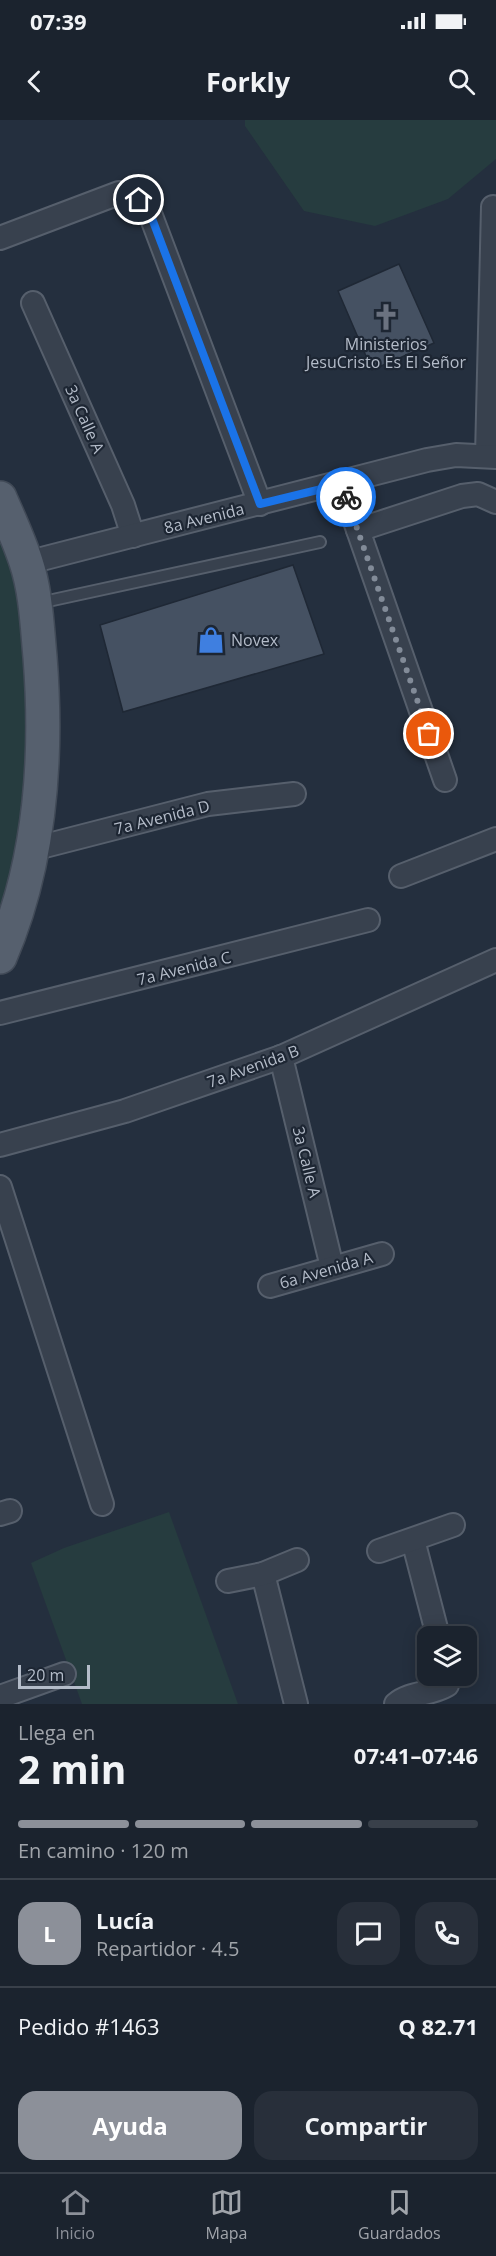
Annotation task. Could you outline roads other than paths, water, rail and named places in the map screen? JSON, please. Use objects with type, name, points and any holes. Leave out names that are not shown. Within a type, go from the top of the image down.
[{"type":"main road","points":[[0,498],[26,563],[36,604],[45,718],[44,769],[33,849],[24,893],[0,957]]},
{"type":"street","points":[[0,238],[107,196],[129,194],[148,208],[260,504]]},
{"type":"street","points":[[492,457],[493,207]]},
{"type":"street","name":"3a Calle A","points":[[33,303],[123,505],[133,536]]},
{"type":"street","name":"8a Avenida","points":[[26,563],[342,484],[428,460],[456,455],[492,457]]},
{"type":"street","points":[[342,484],[444,780]]},
{"type":"street","points":[[358,531],[462,496],[478,494],[494,500]]},
{"type":"street","name":"7a Avenida D","points":[[33,849],[208,804],[294,794]]},
{"type":"street","points":[[401,876],[496,839]]},
{"type":"street","name":"7a Avenida C","points":[[0,1013],[368,920]]},
{"type":"street","name":"7a Avenida B","points":[[0,1145],[125,1111],[281,1057],[496,960]]},
{"type":"street","name":"3a Calle A","points":[[281,1057],[332,1268]]},
{"type":"street","points":[[0,1187],[102,1504]]},
{"type":"street","name":"6a Avenida A","points":[[270,1286],[382,1254]]},
{"type":"street","points":[[379,1551],[453,1525]]},
{"type":"street","points":[[412,1540],[435,1626]]},
{"type":"street","points":[[228,1581],[263,1574],[297,1560]]},
{"type":"street","points":[[263,1574],[296,1704]]},
{"type":"street","points":[[4,1699],[64,1674]]},
{"type":"street","points":[[396,1704],[404,1698],[438,1690],[445,1686]]},
{"type":"lane","points":[[36,604],[320,542]]},
{"type":"place","name":"Ministerios JesuCristo Es El Señor","points":[[386,317]]},
{"type":"place","name":"Novex","points":[[211,640]]}]
